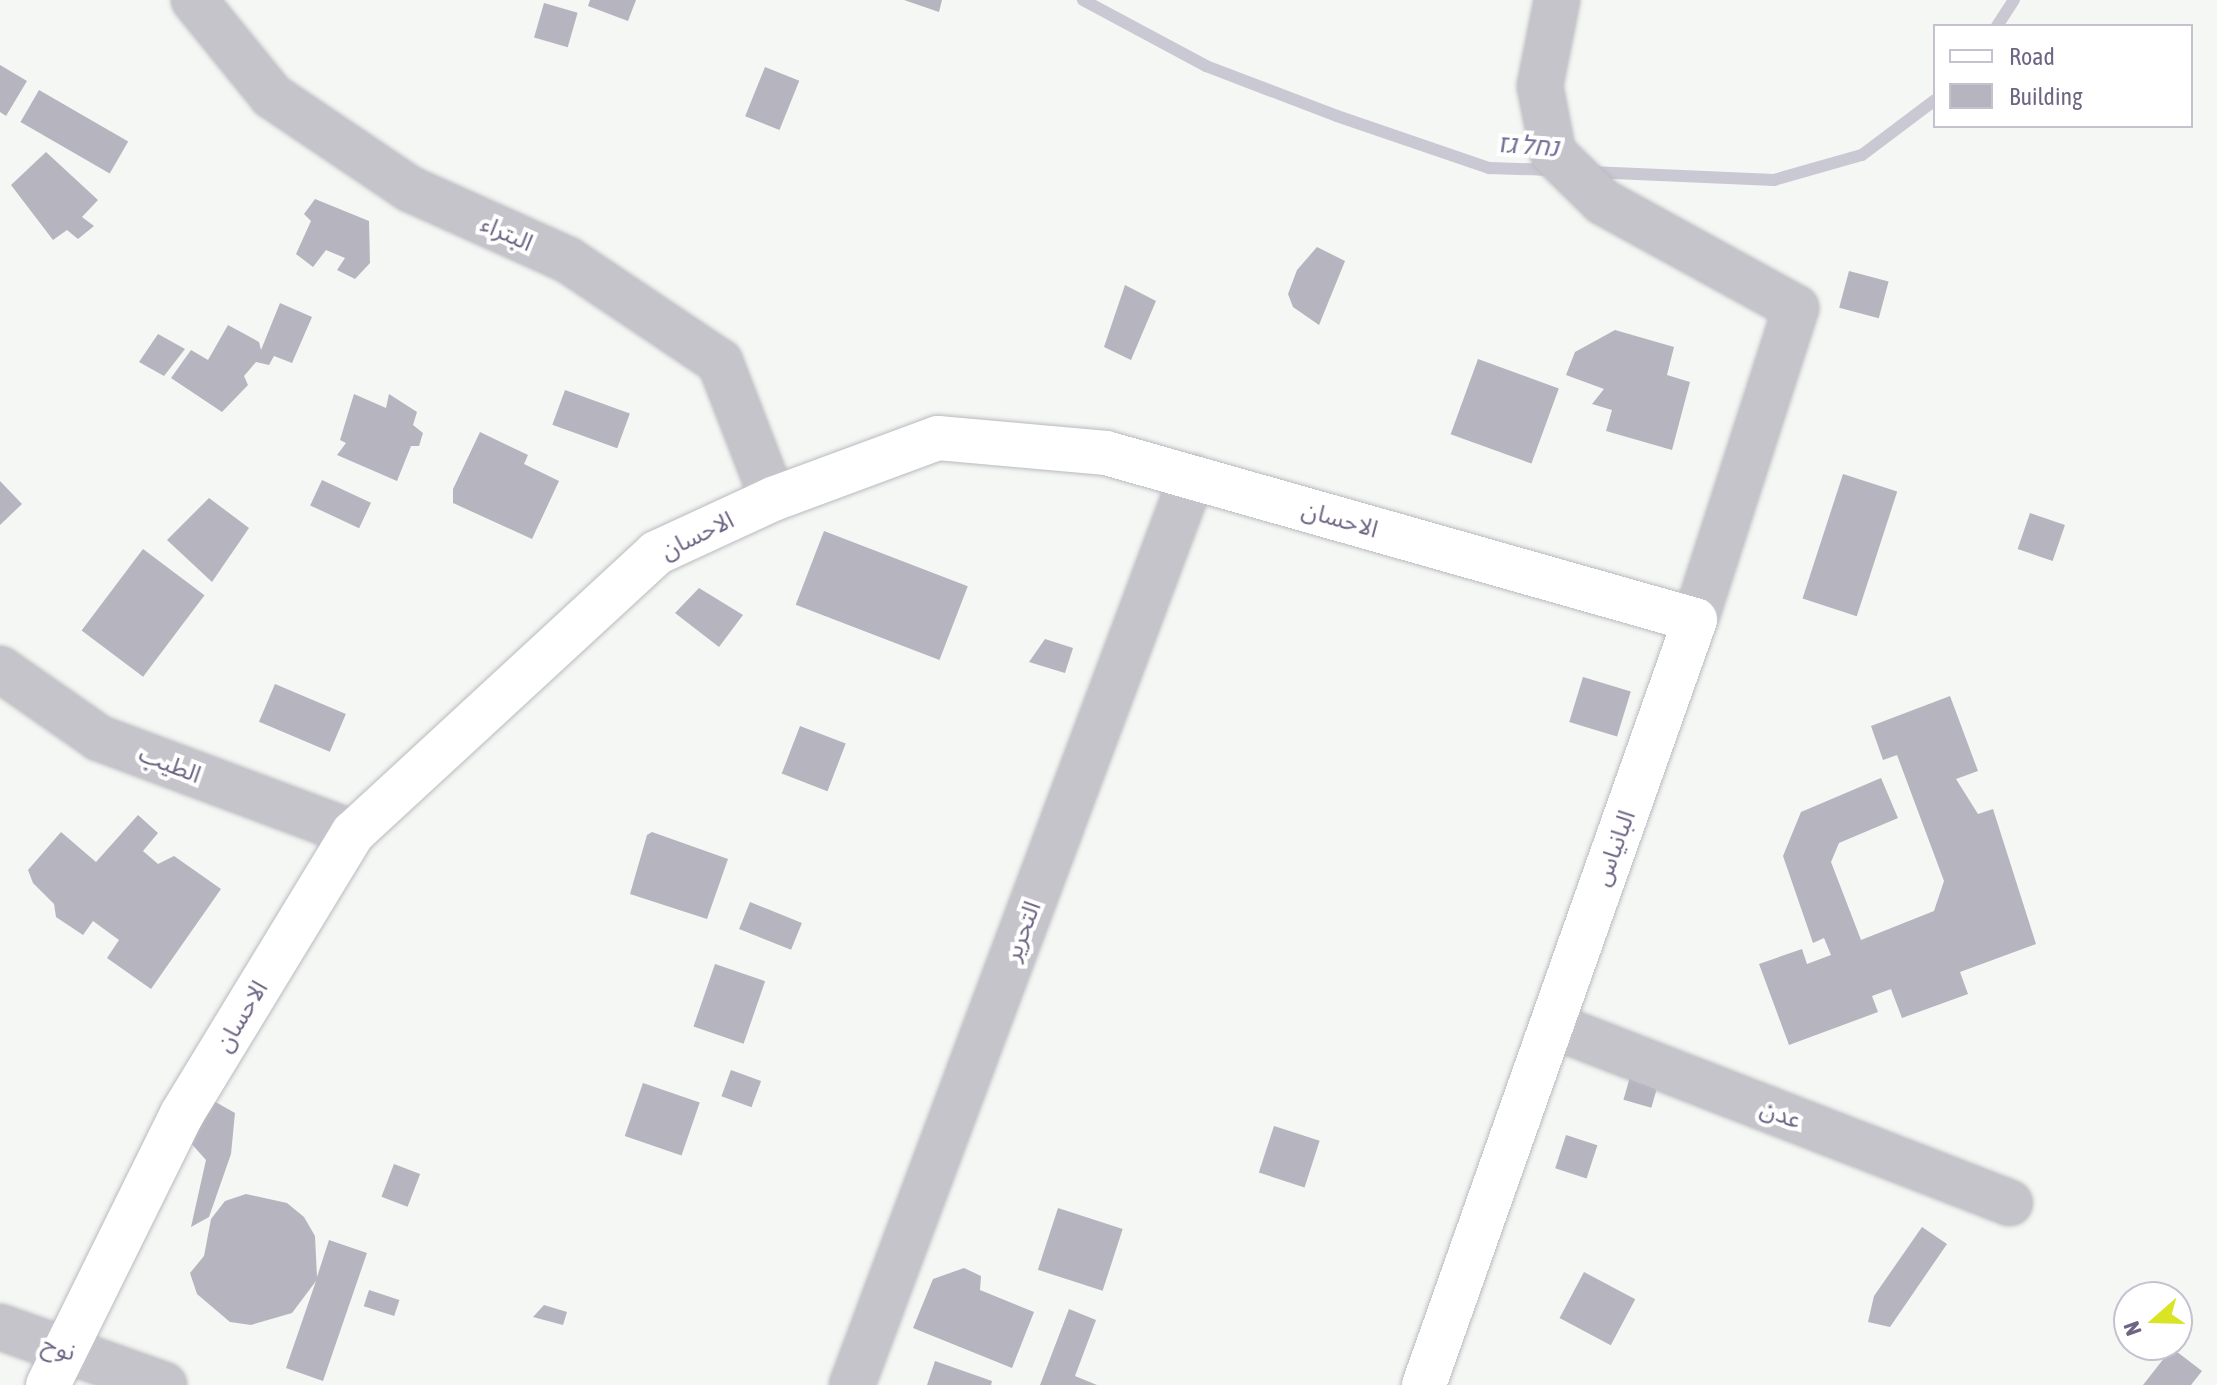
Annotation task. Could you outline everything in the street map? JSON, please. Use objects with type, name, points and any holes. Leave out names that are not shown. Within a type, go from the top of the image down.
[{"type":"street","name":"البتراء","points":[[194,0],[272,96],[410,189],[568,260],[720,362],[773,499]]},
{"type":"street","name":"البانياس","points":[[1424,1385],[1695,620],[1796,308],[1603,202],[1553,153],[1540,86],[1557,0]]},
{"type":"street","name":"الاحسان","points":[[56,1367],[182,1114],[353,833],[656,553],[773,499],[938,438],[1106,453],[1695,620]]},
{"type":"street","name":"التحرير","points":[[852,1385],[1192,477]]},
{"type":"street","name":"الطيب","points":[[0,669],[99,738],[353,833]]},
{"type":"street","name":"عدن","points":[[1551,1025],[2010,1203]]},
{"type":"street","name":"نوح","points":[[0,1327],[56,1367],[164,1385]]},
{"type":"building","points":[[590,0],[636,0],[628,21],[588,6]]},
{"type":"building","points":[[904,0],[942,0],[939,12]]},
{"type":"building","points":[[544,3],[578,13],[568,47],[534,38]]},
{"type":"building","points":[[0,65],[27,81],[6,116],[0,112]]},
{"type":"building","points":[[765,67],[799,81],[779,130],[745,116]]},
{"type":"building","points":[[39,90],[128,142],[110,174],[20,122]]},
{"type":"building","points":[[46,152],[98,200],[82,217],[94,226],[78,239],[67,230],[53,240],[11,185]]},
{"type":"building","points":[[315,199],[369,221],[370,263],[355,279],[337,270],[345,258],[326,250],[313,267],[296,254],[311,221],[304,214]]},
{"type":"building","points":[[1317,247],[1345,261],[1319,325],[1293,307],[1288,294],[1297,270]]},
{"type":"building","points":[[1849,271],[1889,282],[1879,318],[1839,308]]},
{"type":"building","points":[[1125,285],[1156,301],[1131,360],[1104,347]]},
{"type":"building","points":[[280,303],[312,317],[292,363],[274,356],[269,365],[256,362],[244,376],[248,385],[222,412],[171,378],[191,350],[208,360],[228,325],[259,342],[261,350]]},
{"type":"building","points":[[1615,330],[1674,347],[1667,375],[1690,382],[1672,450],[1606,431],[1612,410],[1592,404],[1604,389],[1566,375],[1575,352]]},
{"type":"building","points":[[158,334],[185,349],[164,376],[139,362]]},
{"type":"building","points":[[1478,359],[1559,388],[1531,464],[1451,434]]},
{"type":"building","points":[[565,390],[630,414],[617,448],[552,425]]},
{"type":"building","points":[[354,394],[386,408],[389,394],[417,412],[413,425],[423,433],[419,446],[411,446],[397,481],[337,455],[346,443],[340,440]]},
{"type":"building","points":[[480,432],[528,455],[524,464],[559,481],[532,539],[453,503],[453,489]]},
{"type":"building","points":[[1843,474],[1897,492],[1857,616],[1803,599]]},
{"type":"building","points":[[322,480],[371,503],[359,528],[310,505]]},
{"type":"building","points":[[0,481],[22,504],[0,525]]},
{"type":"building","points":[[209,498],[249,528],[212,582],[167,540]]},
{"type":"building","points":[[2030,513],[2065,525],[2053,561],[2018,549]]},
{"type":"building","points":[[824,531],[968,586],[939,660],[796,605]]},
{"type":"building","points":[[143,549],[204,595],[143,677],[82,630]]},
{"type":"building","points":[[699,588],[743,615],[719,647],[675,613]]},
{"type":"building","points":[[1045,639],[1073,648],[1065,673],[1029,662]]},
{"type":"building","points":[[1583,677],[1631,692],[1617,737],[1569,722]]},
{"type":"building","points":[[275,684],[346,714],[330,752],[259,722]]},
{"type":"building","points":[[1950,696],[1978,771],[1956,779],[1978,814],[1993,809],[2036,944],[1960,972],[1968,994],[1902,1018],[1891,989],[1872,996],[1878,1012],[1789,1045],[1759,964],[1802,949],[1807,964],[1831,955],[1824,938],[1813,943],[1783,856],[1801,812],[1881,778],[1898,818],[1839,843],[1831,862],[1861,940],[1934,911],[1944,881],[1897,755],[1883,760],[1871,726]]},
{"type":"building","points":[[800,726],[846,744],[827,791],[782,774]]},
{"type":"building","points":[[138,815],[158,833],[143,851],[158,864],[174,856],[221,889],[151,989],[107,958],[119,940],[93,921],[83,935],[56,917],[54,904],[33,883],[28,870],[61,832],[96,862]]},
{"type":"building","points":[[652,832],[728,859],[707,919],[630,894],[647,835]]},
{"type":"building","points":[[750,902],[802,923],[791,950],[739,929]]},
{"type":"building","points":[[715,964],[765,981],[744,1044],[694,1026]]},
{"type":"building","points":[[731,1070],[761,1081],[751,1107],[721,1096]]},
{"type":"building","points":[[1632,1070],[1660,1078],[1651,1108],[1623,1100]]},
{"type":"building","points":[[643,1083],[700,1103],[681,1155],[625,1136]]},
{"type":"building","points":[[212,1100],[235,1113],[231,1154],[209,1217],[191,1227],[206,1160],[189,1141]]},
{"type":"building","points":[[1274,1126],[1320,1141],[1305,1187],[1259,1173]]},
{"type":"building","points":[[1566,1135],[1597,1145],[1587,1178],[1555,1168]]},
{"type":"building","points":[[394,1164],[420,1174],[408,1207],[381,1197]]},
{"type":"building","points":[[246,1194],[287,1203],[304,1217],[315,1236],[317,1277],[329,1240],[367,1253],[323,1381],[286,1368],[316,1281],[292,1313],[251,1325],[230,1322],[197,1294],[190,1273],[204,1256],[211,1219],[225,1201]]},
{"type":"building","points":[[1058,1208],[1123,1229],[1103,1291],[1038,1270]]},
{"type":"building","points":[[1922,1227],[1947,1244],[1890,1327],[1868,1322],[1874,1296]]},
{"type":"building","points":[[964,1268],[981,1276],[980,1290],[1034,1312],[1012,1368],[913,1328],[933,1279]]},
{"type":"building","points":[[1584,1272],[1635,1299],[1611,1345],[1560,1318]]},
{"type":"building","points":[[369,1290],[399,1300],[394,1316],[364,1306]]},
{"type":"building","points":[[544,1305],[567,1312],[563,1325],[533,1317]]},
{"type":"building","points":[[1069,1309],[1096,1320],[1075,1376],[1097,1385],[1040,1385]]},
{"type":"building","points":[[935,1361],[992,1381],[991,1385],[927,1385]]},
{"type":"building","points":[[2162,1361],[2189,1361],[2202,1371],[2191,1385],[2143,1385]]},
{"type":"waterway","name":"נחל גז","points":[[1083,0],[1206,66],[1337,116],[1489,168],[1553,170]]},
{"type":"waterway","name":"נחל גז","points":[[1998,24],[2014,0]]},
{"type":"waterway","name":"נחל גז","points":[[1591,172],[1774,180],[1862,155],[1933,102]]}]
